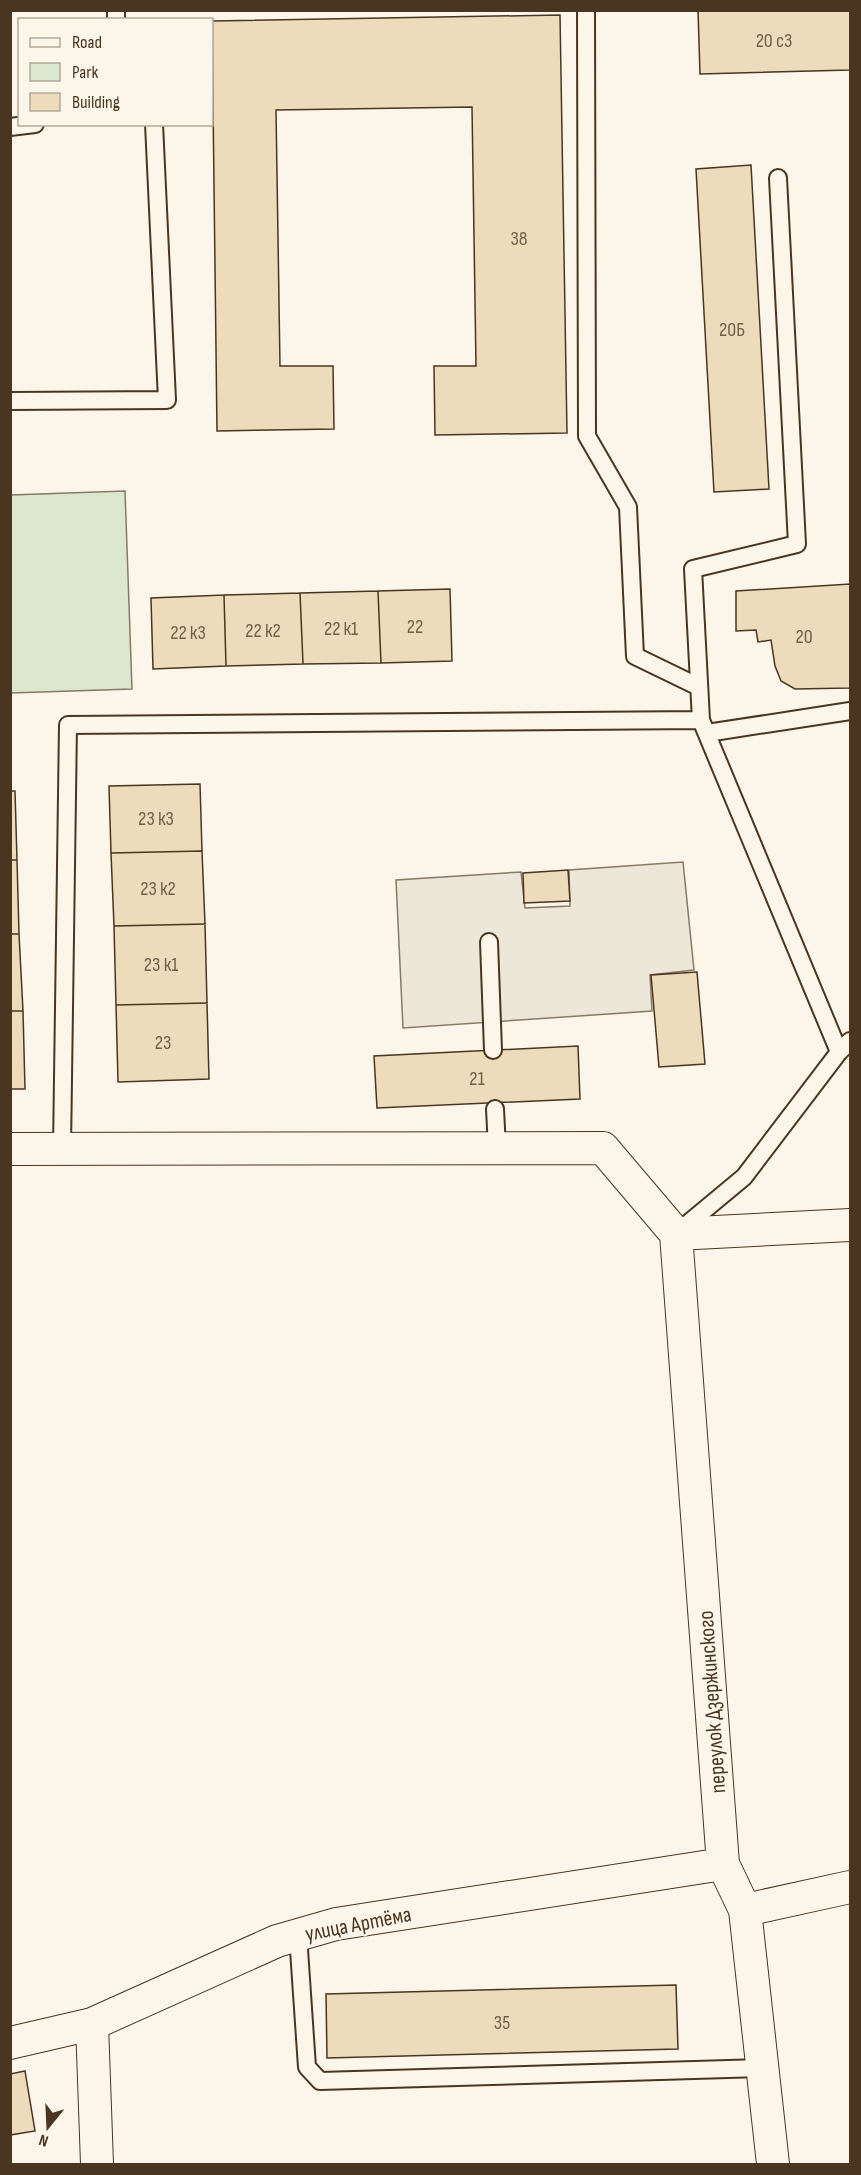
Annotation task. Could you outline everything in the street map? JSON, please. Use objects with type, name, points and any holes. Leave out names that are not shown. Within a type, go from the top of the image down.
[{"type":"street","points":[[10,1149],[603,1148],[676,1234],[850,1225]]},
{"type":"street","name":"переулок Дзержинского","points":[[676,1234],[723,1864],[745,1910],[773,2164]]},
{"type":"street","name":"улица Артёма","points":[[11,2041],[92,2024],[278,1941],[336,1924],[723,1864]]},
{"type":"street","points":[[745,1910],[850,1887]]},
{"type":"street","points":[[92,2024],[97,2164]]},
{"type":"lane","points":[[586,10],[587,436],[628,507],[635,656],[699,687]]},
{"type":"lane","points":[[10,401],[167,400],[154,126]]},
{"type":"lane","points":[[676,1234],[744,1177],[845,1047],[704,727],[699,687],[693,569],[797,544],[778,178]]},
{"type":"lane","points":[[62,1149],[68,725],[704,727],[850,711]]},
{"type":"lane","points":[[489,942],[493,1050]]},
{"type":"lane","points":[[495,1109],[497,1148]]},
{"type":"lane","points":[[298,1935],[307,2067],[320,2081],[762,2068]]},
{"type":"green space","points":[[125,491],[132,689],[11,693],[11,495]]},
{"type":"shaded area","points":[[683,862],[694,970],[650,975],[652,1011],[403,1028],[396,880],[521,872],[525,908],[570,906],[569,870]]},
{"type":"building","points":[[698,10],[850,10],[850,70],[700,74]]},
{"type":"building","points":[[560,15],[567,433],[435,435],[434,366],[476,366],[472,107],[276,110],[280,366],[333,366],[334,429],[217,431],[213,21]]},
{"type":"building","points":[[751,165],[769,489],[714,492],[696,169]]},
{"type":"building","points":[[850,584],[850,688],[795,689],[781,681],[775,666],[771,640],[758,642],[756,630],[736,631],[736,591]]},
{"type":"building","points":[[450,589],[452,661],[381,663],[378,591]]},
{"type":"building","points":[[378,591],[381,663],[303,664],[300,593]]},
{"type":"building","points":[[300,593],[303,664],[226,666],[224,595]]},
{"type":"building","points":[[224,595],[226,666],[153,669],[151,598]]},
{"type":"building","points":[[200,784],[202,851],[111,853],[109,786]]},
{"type":"building","points":[[10,791],[15,791],[17,860],[10,860]]},
{"type":"building","points":[[202,851],[205,924],[114,926],[111,853]]},
{"type":"building","points":[[10,860],[17,860],[19,934],[10,934]]},
{"type":"building","points":[[568,870],[570,901],[524,903],[523,873]]},
{"type":"building","points":[[205,924],[207,1003],[116,1005],[114,926]]},
{"type":"building","points":[[10,934],[19,934],[23,1011],[10,1011]]},
{"type":"building","points":[[697,972],[705,1064],[659,1067],[651,975]]},
{"type":"building","points":[[207,1003],[209,1079],[118,1082],[116,1005]]},
{"type":"building","points":[[10,1011],[23,1011],[25,1089],[10,1089]]},
{"type":"building","points":[[578,1046],[580,1099],[377,1108],[374,1056]]},
{"type":"building","points":[[676,1985],[678,2049],[327,2058],[326,1994]]},
{"type":"building","points":[[25,2071],[35,2131],[10,2135],[10,2074]]}]
